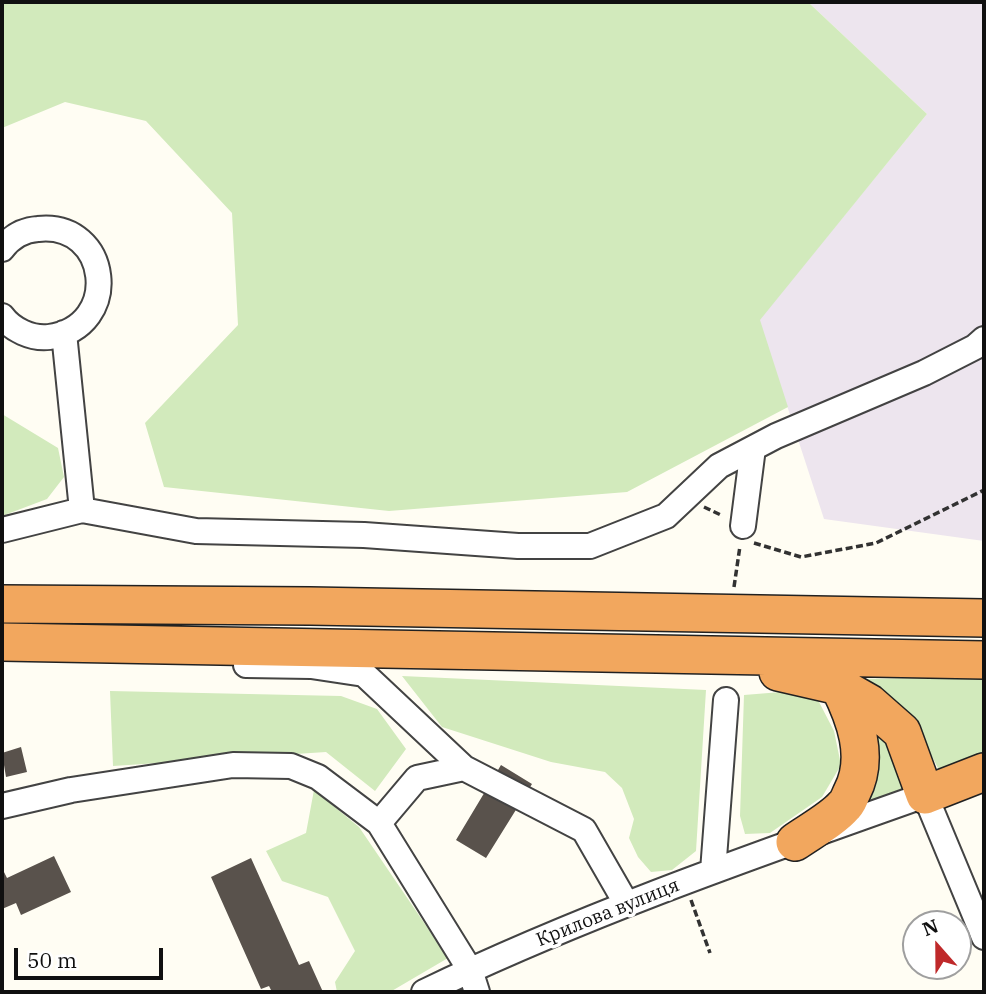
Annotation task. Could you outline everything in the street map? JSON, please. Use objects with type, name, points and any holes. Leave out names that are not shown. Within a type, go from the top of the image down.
[{"type":"highway","points":[[2,604],[984,618]]},
{"type":"highway","points":[[2,642],[984,660]]},
{"type":"highway","points":[[573,652],[639,667],[784,673],[839,686],[869,703],[902,732],[925,795],[984,772]]},
{"type":"highway","points":[[794,842],[845,806],[856,785],[860,761],[859,736],[851,710],[839,686]]},
{"type":"street","points":[[2,249],[18,234],[32,229],[60,230],[73,235],[89,250],[98,269],[98,298],[92,310],[83,322],[64,333],[44,337],[30,335],[16,330],[2,316]]},
{"type":"street","points":[[64,333],[82,510]]},
{"type":"street","points":[[2,530],[82,510],[196,531],[364,535],[518,547],[590,546],[666,516],[719,466],[753,448],[924,373],[975,347],[984,339]]},
{"type":"street","points":[[743,526],[753,448]]},
{"type":"street","points":[[102,643],[156,663],[311,666],[364,674],[464,768],[584,831],[625,903]]},
{"type":"street","points":[[713,871],[726,700]]},
{"type":"street","points":[[2,806],[71,790],[233,765],[291,766],[318,777],[379,823],[474,981]]},
{"type":"street","points":[[379,823],[417,778],[464,768]]},
{"type":"street","points":[[925,795],[982,925]]},
{"type":"street","name":"Крилова вулиця","points":[[424,992],[474,981],[625,903],[925,795]]},
{"type":"path","points":[[684,499],[743,526],[756,545],[801,557],[876,542],[984,490]]},
{"type":"path","points":[[733,587],[743,526]]},
{"type":"path","points":[[684,882],[710,953]]},
{"type":"shaded area","points":[[808,2],[984,2],[984,541],[824,519],[759,320],[927,114]]},
{"type":"green space","points":[[2,2],[808,2],[927,114],[760,320],[788,407],[627,492],[389,511],[164,487],[145,423],[238,325],[232,213],[146,121],[65,102],[2,128]]},
{"type":"green space","points":[[2,414],[58,448],[64,477],[47,499],[2,516]]},
{"type":"green space","points":[[402,676],[706,690],[696,851],[672,870],[651,872],[638,857],[629,838],[634,819],[622,788],[605,772],[551,762],[442,727]]},
{"type":"green space","points":[[984,677],[984,760],[942,776],[917,727],[858,679]]},
{"type":"green space","points":[[110,691],[341,696],[377,709],[406,749],[375,791],[326,752],[113,766]]},
{"type":"green space","points":[[781,692],[818,700],[834,731],[841,765],[822,797],[770,833],[745,834],[740,816],[744,695]]},
{"type":"green space","points":[[876,723],[914,786],[855,808]]},
{"type":"green space","points":[[314,790],[359,827],[448,958],[390,992],[337,992],[335,982],[355,951],[328,897],[282,881],[266,851],[306,833]]},
{"type":"building","points":[[21,747],[27,772],[6,777],[2,753]]},
{"type":"building","points":[[501,765],[532,784],[486,858],[456,840]]},
{"type":"building","points":[[54,856],[71,892],[21,915],[16,903],[2,909],[2,868],[7,878]]},
{"type":"building","points":[[251,858],[299,965],[309,961],[323,992],[272,992],[269,986],[261,989],[211,877]]}]
